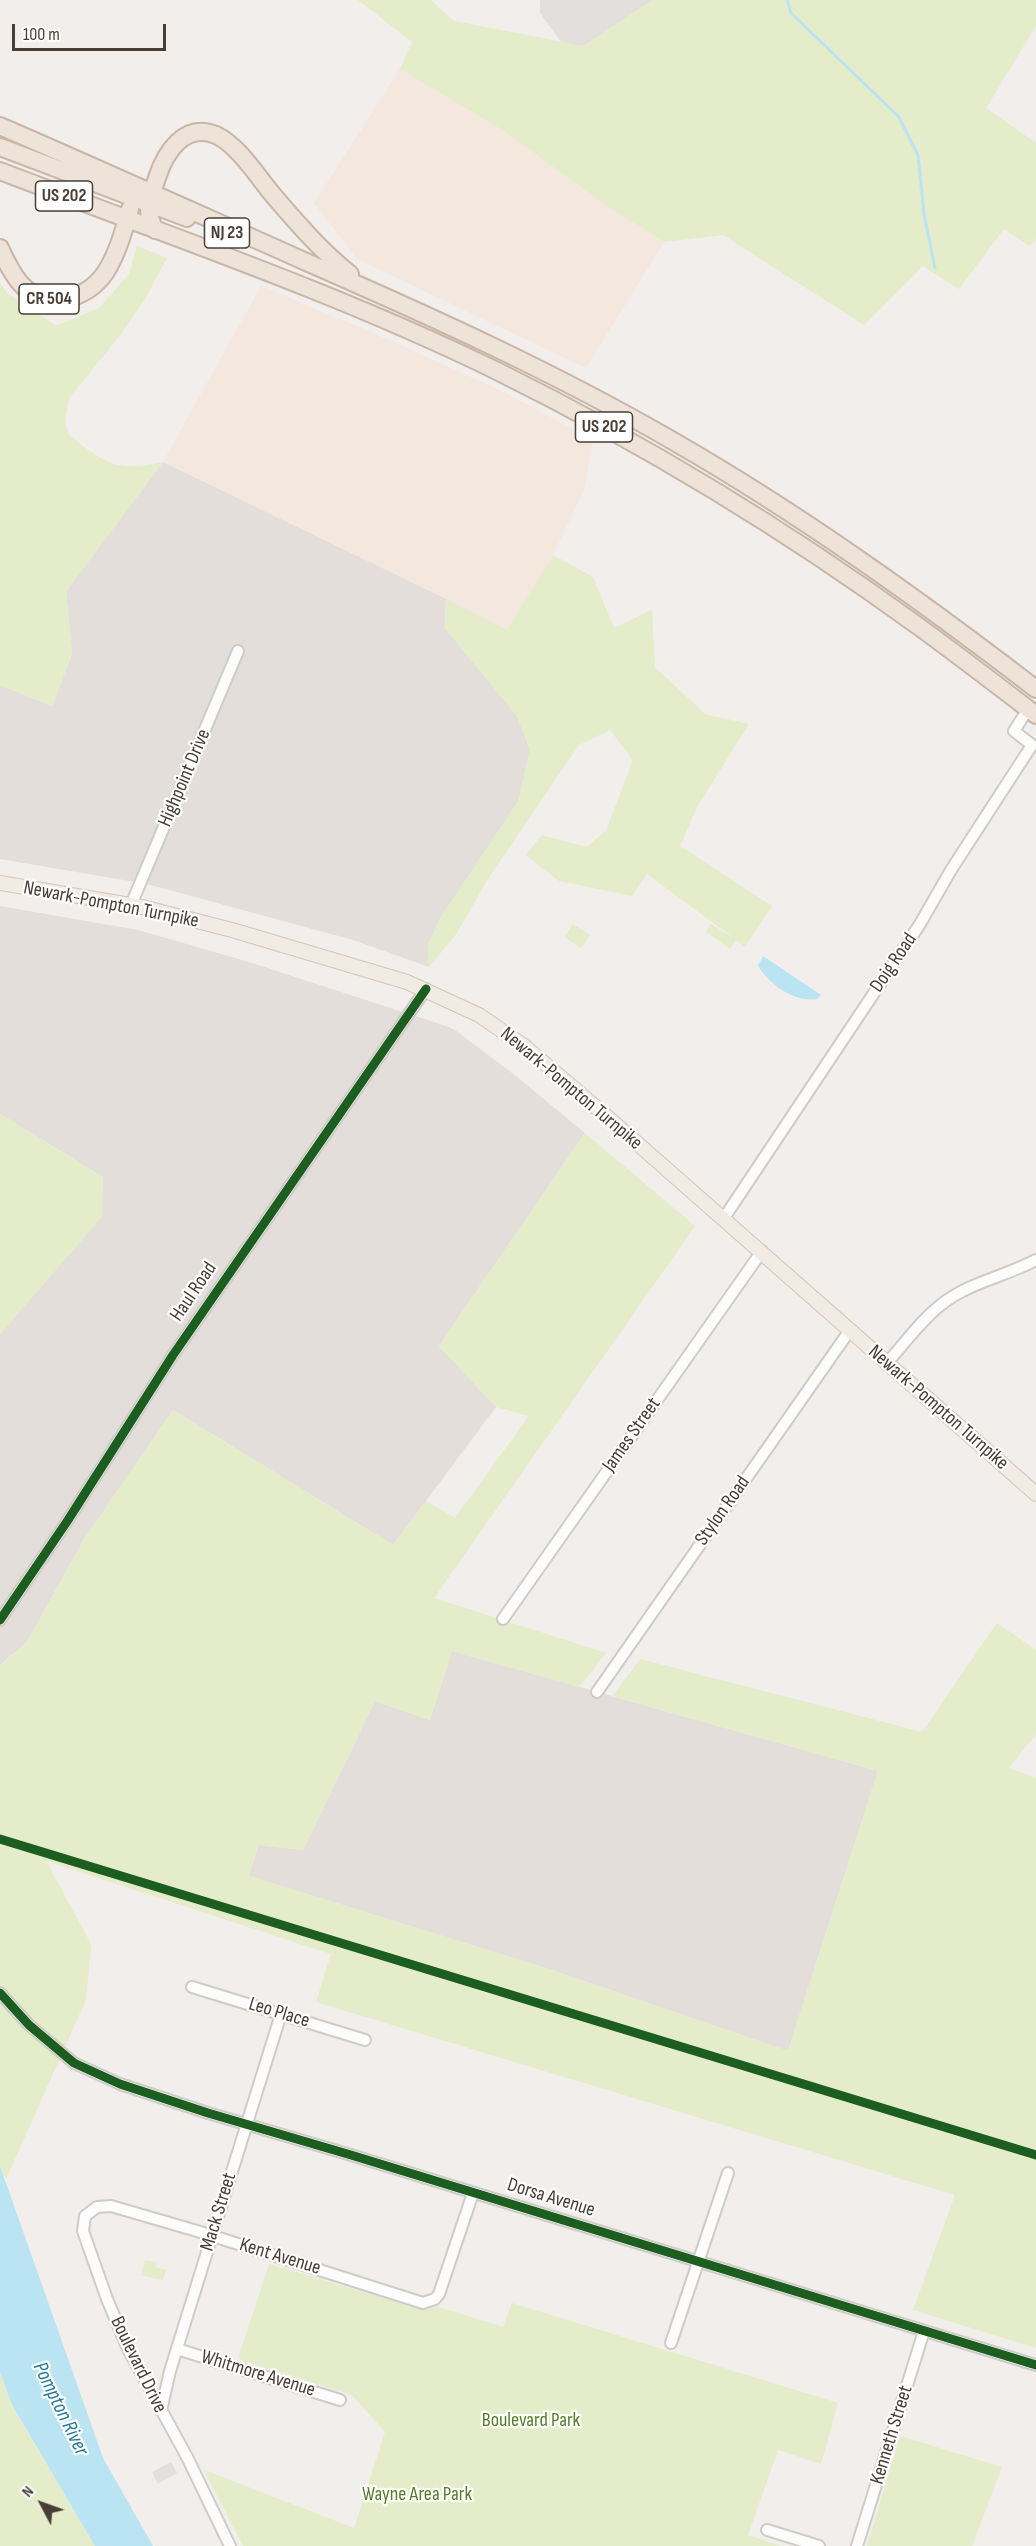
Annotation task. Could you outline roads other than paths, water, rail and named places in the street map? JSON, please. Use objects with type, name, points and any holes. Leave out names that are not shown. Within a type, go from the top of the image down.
[{"type":"highway","name":"US 202","points":[[0,126],[122,178],[151,197]]},
{"type":"highway","points":[[155,230],[148,216],[151,197],[163,159],[177,141],[193,133],[216,135],[244,160],[326,255],[367,287]]},
{"type":"highway","name":"NJ 23","points":[[0,147],[132,197],[151,197],[306,261]]},
{"type":"highway","name":"US 202","points":[[0,171],[324,295],[429,339],[530,388],[729,498],[824,560],[925,631],[1032,712]]},
{"type":"highway","points":[[122,178],[132,197]]},
{"type":"highway","name":"CR 504","points":[[0,248],[20,284],[33,294],[47,299],[72,298],[94,286],[107,271],[127,220],[132,197]]},
{"type":"highway","name":"US 202","points":[[306,261],[367,287],[574,387],[731,475],[875,570],[1036,689]]},
{"type":"main road","name":"Newark-Pompton Turnpike","points":[[0,883],[132,905],[232,930],[426,989],[479,1015],[524,1046],[762,1251],[1036,1494]]},
{"type":"street","name":"Highpoint Drive","points":[[132,905],[238,651]]},
{"type":"street","name":"Doig Road","points":[[724,1218],[935,902],[951,870],[1028,752],[1032,745],[1014,731],[1032,712]]},
{"type":"street","name":"Haul Road","points":[[0,1620],[68,1520],[173,1355],[426,989]]},
{"type":"street","name":"James Street","points":[[503,1618],[762,1251]]},
{"type":"street","points":[[887,1362],[943,1303],[968,1290],[1017,1271],[1036,1260]]},
{"type":"street","name":"Stylon Road","points":[[597,1692],[850,1330]]},
{"type":"street","name":"Leo Place","points":[[192,1987],[365,2040]]},
{"type":"street","name":"Dorsa Avenue","points":[[0,1993],[29,2025],[61,2052],[100,2076],[246,2125],[1036,2365]]},
{"type":"street","name":"Mack Street","points":[[160,2411],[177,2349],[281,2014]]},
{"type":"street","points":[[670,2343],[728,2173]]},
{"type":"street","name":"Kent Avenue","points":[[123,2210],[423,2303],[435,2299],[473,2193]]},
{"type":"street","name":"Boulevard Drive","points":[[123,2210],[105,2206],[90,2210],[82,2223],[83,2231],[116,2321],[160,2411],[187,2457],[230,2546]]},
{"type":"street","name":"Kenneth Street","points":[[858,2542],[924,2331]]},
{"type":"street","name":"Whitmore Avenue","points":[[177,2349],[340,2400]]},
{"type":"street","points":[[767,2530],[819,2546]]},
{"type":"water","points":[[763,956],[821,995],[817,999],[809,999],[783,991],[758,966]]},
{"type":"water","name":"Pompton River","points":[[0,2166],[103,2458],[153,2546],[95,2546],[12,2405],[0,2372]]},
{"type":"waterway","points":[[787,0],[791,13],[899,117],[918,155],[924,214],[935,268]]},
{"type":"park label","name":"Boulevard Park","points":[[531,2421]]},
{"type":"park label","name":"Wayne Area Park","points":[[417,2495]]}]
